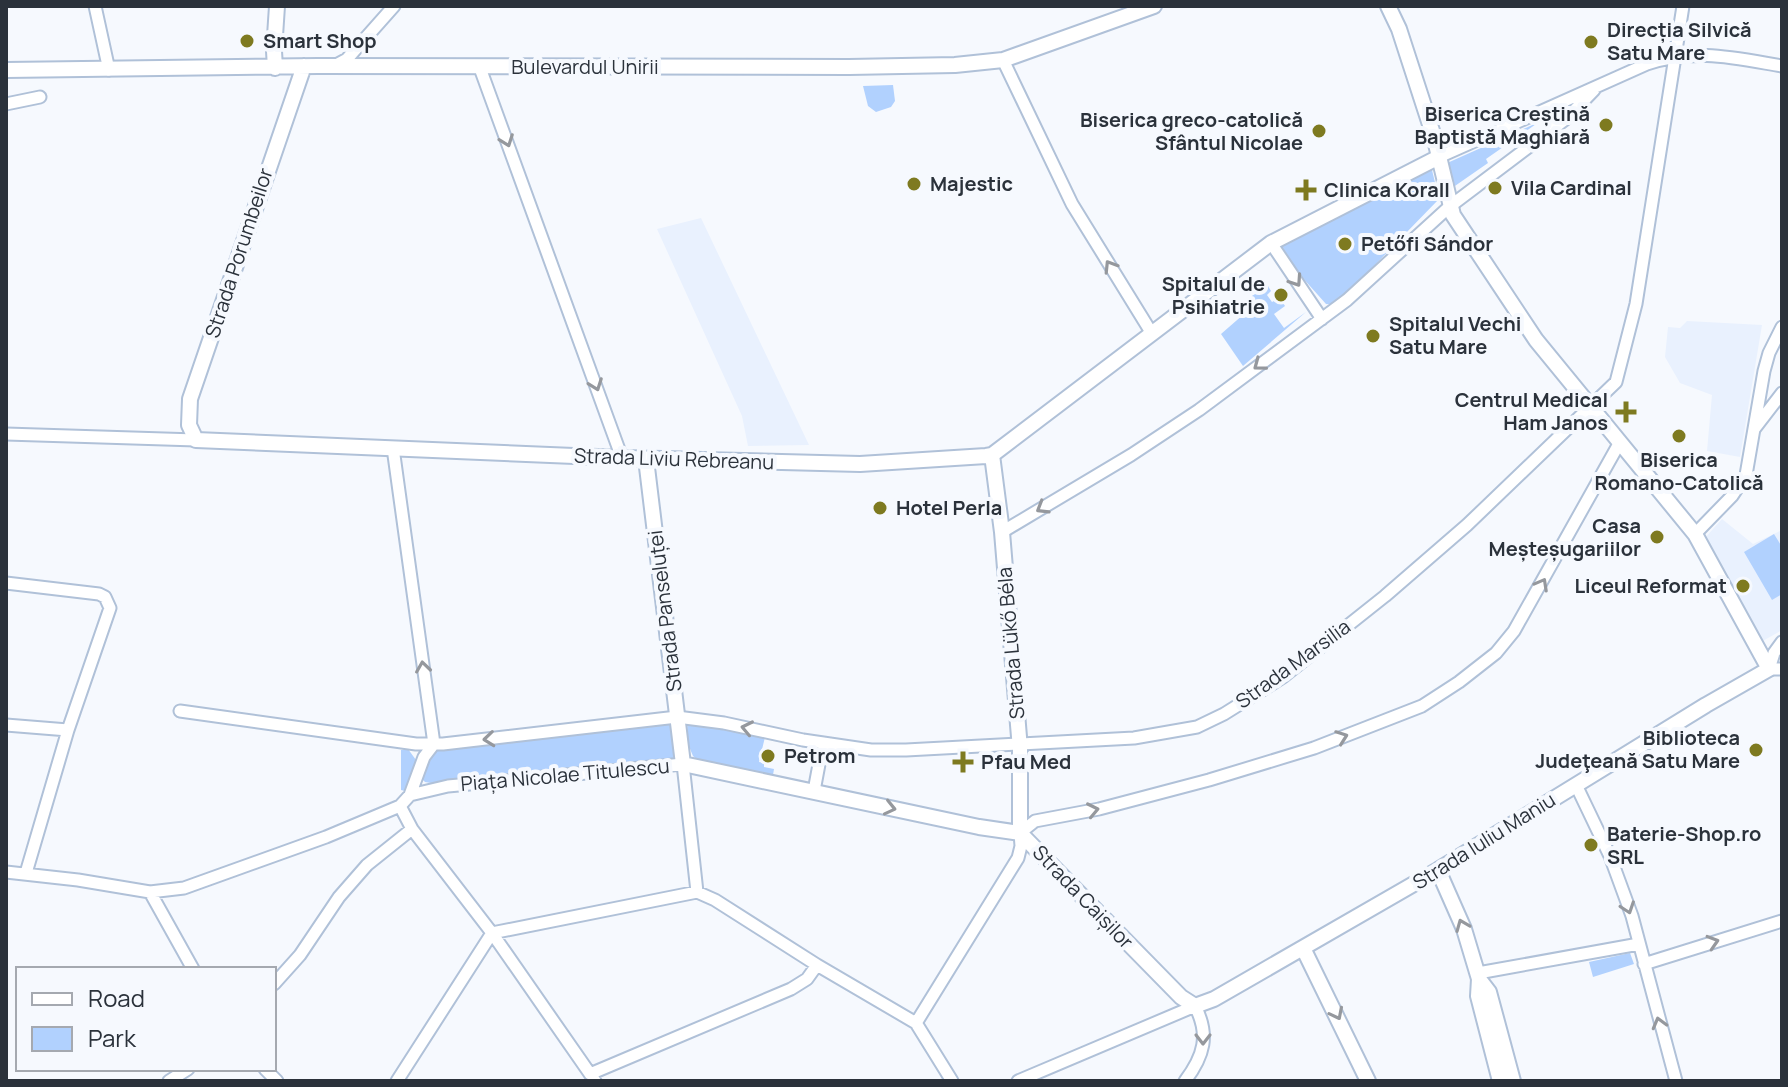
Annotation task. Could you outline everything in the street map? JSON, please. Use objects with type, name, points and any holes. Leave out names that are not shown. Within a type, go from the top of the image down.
[{"type":"main road","points":[[275,68],[277,6]]},
{"type":"main road","name":"Bulevardul Unirii","points":[[6,70],[304,66],[894,67],[976,64],[1003,60],[1124,11],[1154,6]]},
{"type":"main road","points":[[1388,6],[1399,29],[1439,157],[1449,207],[1536,340],[1695,534],[1776,669]]},
{"type":"main road","name":"Strada Porumbeilor","points":[[196,440],[189,425],[190,399],[304,66]]},
{"type":"main road","points":[[992,455],[1271,243],[1439,157]]},
{"type":"main road","name":"Strada Liviu Rebreanu","points":[[196,440],[646,459],[860,464],[992,455]]},
{"type":"main road","name":"Strada Lükő Béla","points":[[992,455],[1002,532],[1019,743],[1020,833]]},
{"type":"main road","name":"Strada Panseluței","points":[[646,459],[683,764]]},
{"type":"main road","name":"Strada Iuliu Maniu","points":[[1195,1006],[1214,999],[1438,870],[1576,785],[1776,669]]},
{"type":"main road","name":"Piața Nicolae Titulescu","points":[[683,764],[814,791]]},
{"type":"main road","name":"Strada Caișilor","points":[[814,791],[1020,833],[1181,997],[1195,1006]]},
{"type":"main road","points":[[1438,870],[1464,929],[1478,976],[1478,996],[1500,1081]]},
{"type":"main road","points":[[1303,948],[1368,1081]]},
{"type":"main road","points":[[1478,976],[1489,992],[1513,1081]]},
{"type":"street","points":[[95,6],[109,70]]},
{"type":"street","points":[[333,66],[347,59],[394,6]]},
{"type":"street","name":"Strada Marsilia","points":[[823,743],[880,751],[1134,738],[1197,727],[1283,677],[1385,596],[1467,525],[1616,382],[1632,324],[1683,6]]},
{"type":"street","points":[[1439,157],[1647,64],[1676,55],[1718,56],[1782,66]]},
{"type":"street","points":[[1003,60],[1072,204],[1151,332]]},
{"type":"street","points":[[480,68],[622,458]]},
{"type":"street","points":[[1002,532],[1131,455],[1199,410],[1322,319],[1449,207],[1567,118],[1594,90]]},
{"type":"street","points":[[6,104],[40,97]]},
{"type":"street","points":[[1271,243],[1322,319]]},
{"type":"street","points":[[1695,534],[1746,475],[1769,353],[1782,327]]},
{"type":"street","points":[[1752,432],[1781,394],[1761,388]]},
{"type":"street","name":"Strada Liviu Rebreanu","points":[[6,434],[196,440]]},
{"type":"street","points":[[916,1023],[1018,858],[1020,833],[1035,821],[1140,798],[1314,748],[1422,706],[1496,653],[1514,631],[1620,442]]},
{"type":"street","points":[[6,872],[150,892],[184,888],[326,837],[400,806],[410,795],[424,757],[434,744],[393,448]]},
{"type":"street","points":[[6,583],[99,594],[105,597],[110,608],[68,730],[26,873]]},
{"type":"street","points":[[1776,669],[1774,653],[1782,642]]},
{"type":"street","name":"Piața Nicolae Titulescu","points":[[180,711],[416,744],[677,717],[823,743]]},
{"type":"street","points":[[6,725],[68,730]]},
{"type":"street","points":[[814,791],[823,743]]},
{"type":"street","points":[[683,764],[697,892]]},
{"type":"street","name":"Piața Nicolae Titulescu","points":[[410,795],[448,786],[683,764]]},
{"type":"street","points":[[1576,785],[1610,856],[1639,944],[1676,1081]]},
{"type":"street","points":[[400,806],[412,829],[492,933],[592,1078],[791,989],[807,979],[817,965]]},
{"type":"street","points":[[276,982],[300,955],[339,897],[367,865],[412,829]]},
{"type":"street","points":[[150,892],[192,967]]},
{"type":"street","points":[[397,1081],[492,933],[697,892],[916,1023],[952,1081]]},
{"type":"street","points":[[1644,964],[1782,921]]},
{"type":"street","points":[[1478,976],[1639,944]]},
{"type":"street","points":[[1018,1081],[1195,1006],[1205,1041],[1196,1076],[1185,1081]]},
{"type":"shaded area","points":[[701,218],[809,445],[748,446],[742,416],[657,229]]},
{"type":"shaded area","points":[[1687,321],[1762,325],[1740,457],[1707,451],[1712,395],[1680,383],[1665,357],[1668,327],[1680,328]]},
{"type":"shaded area","points":[[1722,519],[1753,544],[1782,530],[1782,630],[1761,642],[1704,539]]},
{"type":"green space","points":[[893,85],[895,101],[891,107],[876,112],[868,106],[863,86]]},
{"type":"green space","points":[[1539,122],[1486,159],[1488,163],[1452,188],[1445,164]]},
{"type":"green space","points":[[1432,170],[1439,199],[1336,305],[1326,304],[1301,276],[1281,245]]},
{"type":"green space","points":[[1268,286],[1271,291],[1267,295],[1272,302],[1280,298],[1285,306],[1274,314],[1284,328],[1306,312],[1243,366],[1221,334],[1252,307],[1247,299]]},
{"type":"green space","points":[[1774,534],[1782,547],[1782,594],[1772,600],[1744,552]]},
{"type":"green space","points":[[687,721],[765,737],[759,762],[764,763],[764,767],[774,769],[773,775],[704,767],[693,756],[688,744]]},
{"type":"green space","points":[[672,723],[677,759],[431,783],[421,778],[434,751]]},
{"type":"green space","points":[[408,749],[416,760],[405,791],[401,790],[401,750]]},
{"type":"green space","points":[[1630,953],[1634,964],[1593,977],[1589,962]]},
{"type":"place","name":"Smart Shop","points":[[247,41]]},
{"type":"place","name":"Direcția Silvică Satu Mare","points":[[1591,42]]},
{"type":"place","name":"Biserica Creștină Baptistă Maghiară","points":[[1606,125]]},
{"type":"place","name":"Biserica greco-catolică Sfântul Nicolae","points":[[1319,131]]},
{"type":"place","name":"Majestic","points":[[914,184]]},
{"type":"place","name":"Vila Cardinal","points":[[1495,188]]},
{"type":"place","name":"Clinica Korall","points":[[1306,190]]},
{"type":"place","name":"Petőfi Sándor","points":[[1345,244]]},
{"type":"place","name":"Spitalul de Psihiatrie","points":[[1281,295]]},
{"type":"place","name":"Spitalul Vechi Satu Mare","points":[[1373,336]]},
{"type":"place","name":"Centrul Medical Ham Janos","points":[[1626,412]]},
{"type":"place","name":"Biserica Romano-Catolică","points":[[1679,436]]},
{"type":"place","name":"Hotel Perla","points":[[880,508]]},
{"type":"place","name":"Casa Meșteșugariilor","points":[[1657,537]]},
{"type":"place","name":"Liceul Reformat","points":[[1743,586]]},
{"type":"place","name":"Biblioteca Judeţeană Satu Mare","points":[[1756,750]]},
{"type":"place","name":"Petrom","points":[[768,756]]},
{"type":"place","name":"Pfau Med","points":[[963,762]]},
{"type":"place","name":"Baterie-Shop.ro SRL","points":[[1591,845]]}]
